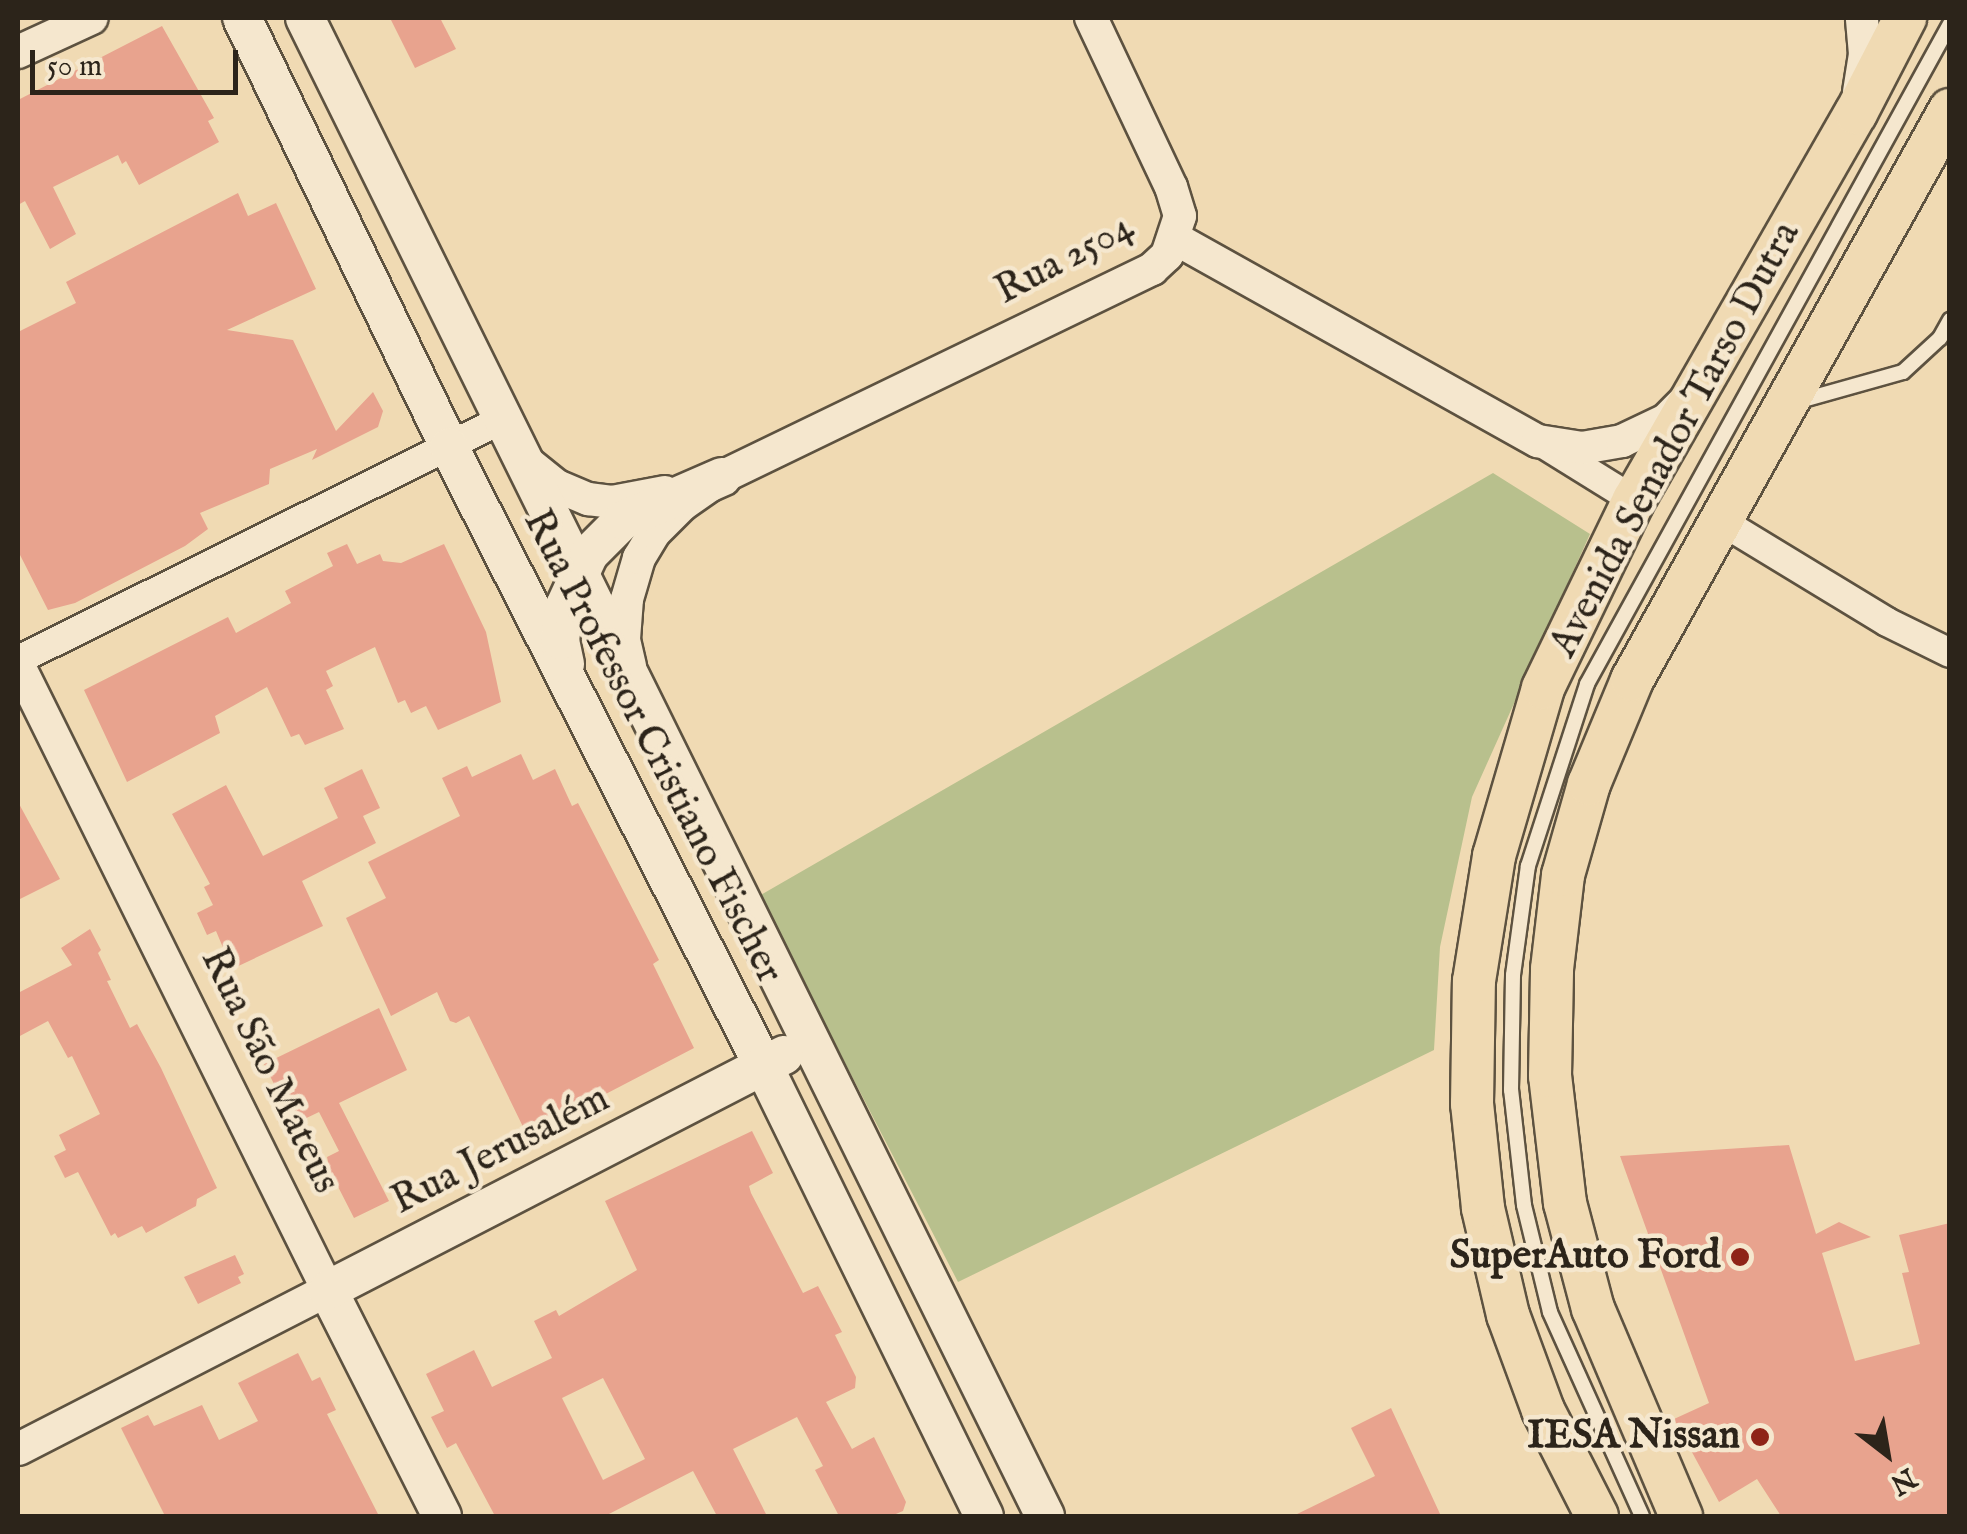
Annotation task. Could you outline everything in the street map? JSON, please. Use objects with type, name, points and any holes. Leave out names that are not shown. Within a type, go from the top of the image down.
[{"type":"main road","name":"Rua Professor Cristiano Fischer","points":[[242,18],[448,446],[764,1066],[984,1516]]},
{"type":"main road","name":"Rua Professor Cristiano Fischer","points":[[305,18],[1045,1516]]},
{"type":"main road","name":"Avenida Senador Tarso Dutra","points":[[1598,1516],[1543,1410],[1508,1315],[1487,1226],[1472,1104],[1474,982],[1494,856],[1543,688],[1634,500],[1856,114],[1905,18]]},
{"type":"main road","name":"Avenida Senador Tarso Dutra","points":[[1681,1516],[1592,1309],[1565,1203],[1550,1076],[1552,969],[1563,875],[1589,784],[1632,680],[1950,110]]},
{"type":"main road","points":[[568,683],[560,640],[565,606],[579,572],[602,540],[623,520],[722,478]]},
{"type":"main road","name":"Rua Jerusalém","points":[[328,1290],[810,1040]]},
{"type":"main road","name":"Rua São Mateus","points":[[328,1290],[442,1516]]},
{"type":"street","points":[[18,52],[92,18]]},
{"type":"street","points":[[1091,18],[1171,187],[1180,216],[1176,239]]},
{"type":"street","points":[[1856,114],[1865,54],[1862,18]]},
{"type":"street","name":"Rua 2504","points":[[634,682],[624,639],[627,599],[638,558],[654,533],[682,506],[722,478],[1152,269],[1176,239],[1538,441],[1634,500]]},
{"type":"street","name":"Rua 2504","points":[[1538,441],[1582,448],[1622,442],[1666,420],[1698,389]]},
{"type":"street","points":[[18,662],[501,420]]},
{"type":"street","name":"Rua 2504","points":[[519,456],[557,486],[588,499],[612,502],[722,478]]},
{"type":"street","points":[[1721,521],[1887,622],[1950,653]]},
{"type":"street","name":"Rua São Mateus","points":[[18,662],[328,1290]]},
{"type":"street","name":"Rua Jerusalém","points":[[18,1448],[328,1290]]},
{"type":"lane","points":[[1642,1516],[1550,1312],[1524,1206],[1511,1090],[1513,975],[1528,866],[1588,684],[1950,24]]},
{"type":"lane","points":[[1786,405],[1903,372],[1940,338],[1950,320]]},
{"type":"green space","points":[[1493,473],[1590,534],[1472,797],[1440,947],[1434,1050],[958,1282],[759,896]]},
{"type":"building","points":[[390,18],[440,18],[456,49],[415,68]]},
{"type":"building","points":[[162,26],[214,118],[208,121],[219,142],[139,185],[126,161],[122,164],[118,155],[53,187],[76,234],[50,249],[25,201],[18,205],[18,100]]},
{"type":"building","points":[[238,193],[248,216],[276,203],[316,289],[227,330],[293,340],[336,431],[373,392],[383,411],[378,427],[312,460],[317,449],[270,469],[269,484],[200,513],[208,529],[185,546],[75,603],[48,610],[18,551],[18,332],[76,303],[66,282]]},
{"type":"building","points":[[347,544],[357,564],[380,554],[383,561],[401,563],[444,544],[486,632],[501,702],[438,730],[426,706],[411,713],[405,700],[398,703],[375,647],[326,671],[333,686],[326,690],[344,729],[305,745],[299,734],[291,737],[267,687],[215,716],[220,733],[127,782],[84,690],[228,617],[236,633],[291,603],[285,591],[333,566],[327,553]]},
{"type":"building","points":[[521,754],[533,780],[555,769],[572,806],[578,803],[659,960],[653,964],[694,1048],[527,1135],[469,1016],[456,1023],[450,1021],[437,992],[391,1016],[346,918],[386,898],[368,862],[460,816],[442,778],[467,766],[472,777]]},
{"type":"building","points":[[362,769],[380,808],[363,816],[376,843],[302,881],[323,926],[232,969],[216,931],[207,935],[197,913],[213,905],[204,887],[210,884],[172,814],[226,785],[263,856],[338,818],[324,788]]},
{"type":"building","points":[[18,802],[60,879],[18,900]]},
{"type":"building","points":[[90,929],[111,980],[107,981],[130,1028],[137,1024],[161,1068],[217,1188],[197,1199],[196,1206],[146,1233],[142,1226],[118,1238],[115,1233],[111,1236],[78,1172],[65,1178],[54,1156],[66,1150],[59,1135],[100,1114],[72,1056],[68,1058],[48,1021],[18,1037],[18,993],[72,965],[61,948]]},
{"type":"building","points":[[379,1008],[407,1070],[339,1103],[389,1201],[354,1218],[330,1171],[327,1157],[339,1151],[319,1112],[294,1124],[264,1064]]},
{"type":"building","points":[[752,1131],[773,1173],[749,1186],[751,1193],[803,1293],[818,1286],[842,1332],[835,1335],[856,1377],[855,1388],[826,1402],[852,1449],[874,1437],[906,1502],[903,1511],[891,1516],[839,1516],[815,1470],[823,1466],[797,1417],[733,1449],[767,1516],[717,1516],[693,1471],[605,1516],[495,1516],[456,1443],[447,1448],[431,1417],[444,1411],[426,1374],[474,1350],[492,1387],[552,1358],[534,1321],[556,1310],[559,1316],[637,1270],[605,1201]],"holes":[[[603,1378],[645,1459],[603,1480],[562,1398]]]},
{"type":"building","points":[[1789,1145],[1816,1234],[1839,1222],[1871,1237],[1822,1253],[1855,1361],[1920,1344],[1902,1273],[1909,1272],[1899,1235],[1950,1223],[1950,1516],[1781,1516],[1757,1479],[1719,1502],[1674,1419],[1709,1403],[1620,1156]]},
{"type":"building","points":[[235,1255],[244,1274],[238,1277],[241,1283],[198,1304],[184,1277]]},
{"type":"building","points":[[298,1353],[312,1381],[320,1377],[336,1410],[327,1414],[379,1516],[165,1516],[121,1428],[148,1415],[154,1426],[202,1405],[219,1440],[258,1421],[238,1383]]},
{"type":"building","points":[[1391,1408],[1441,1516],[1293,1516],[1375,1476],[1351,1428]]},
{"type":"place","name":"SuperAuto Ford","points":[[1740,1257]]},
{"type":"place","name":"IESA Nissan","points":[[1760,1437]]}]
